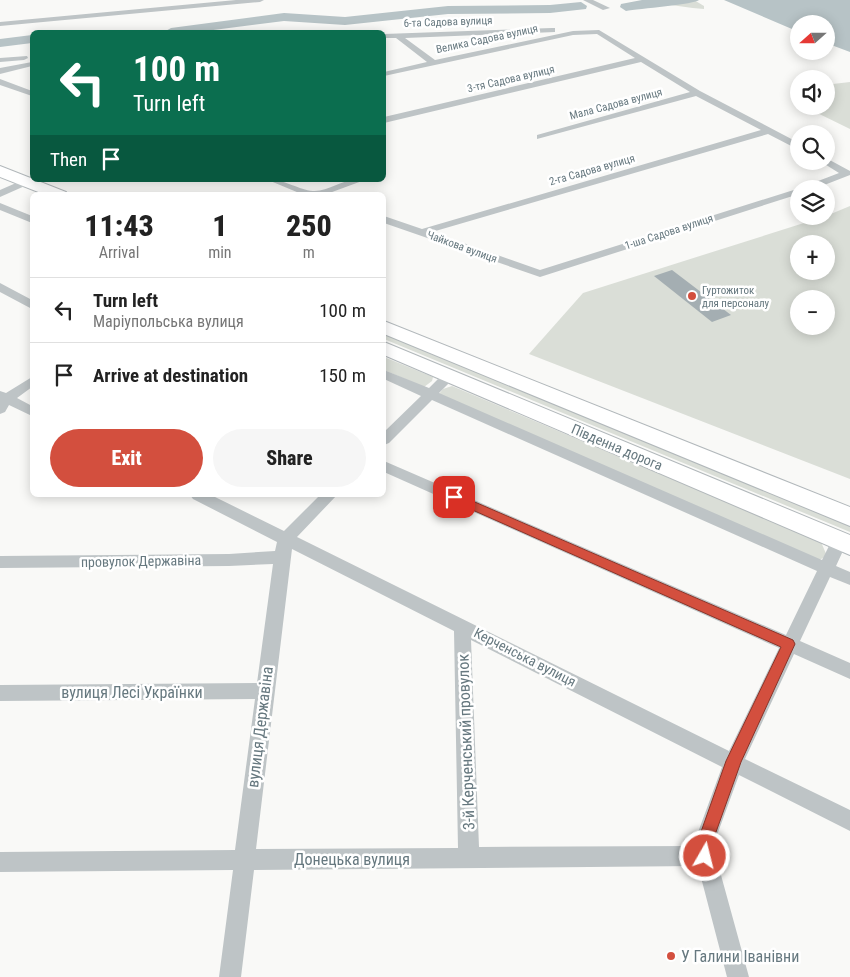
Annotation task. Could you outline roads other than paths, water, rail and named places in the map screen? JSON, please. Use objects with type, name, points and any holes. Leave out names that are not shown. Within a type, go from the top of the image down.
[{"type":"main road","points":[[0,171],[30,180]]},
{"type":"main road","points":[[34,182],[54,192]]},
{"type":"main road","points":[[3,190],[30,199]]},
{"type":"main road","name":"Південна дорога","points":[[386,328],[850,517]]},
{"type":"main road","name":"Південна дорога","points":[[386,349],[845,543]]},
{"type":"street","points":[[0,24],[260,0]]},
{"type":"street","points":[[587,0],[606,8]]},
{"type":"street","name":"6-та Садова вулиця","points":[[386,36],[554,30],[573,33]]},
{"type":"street","name":"Велика Садова вулиця","points":[[386,74],[573,33],[595,31],[642,58]]},
{"type":"street","points":[[397,35],[433,63]]},
{"type":"street","points":[[0,60],[30,57]]},
{"type":"street","points":[[642,58],[697,93],[790,142]]},
{"type":"street","name":"3-тя Садова вулиця","points":[[386,120],[642,58]]},
{"type":"street","points":[[0,71],[30,64]]},
{"type":"street","points":[[0,82],[30,93]]},
{"type":"street","name":"Мала Садова вулиця","points":[[540,137],[697,93]]},
{"type":"street","name":"2-га Садова вулиця","points":[[422,232],[769,131]]},
{"type":"street","points":[[828,180],[847,173],[835,166]]},
{"type":"street","points":[[3,190],[30,180]]},
{"type":"street","points":[[279,182],[306,192]]},
{"type":"street","points":[[323,192],[353,182]]},
{"type":"street","name":"1-ша Садова вулиця","points":[[540,274],[790,194]]},
{"type":"street","points":[[0,206],[30,219]]},
{"type":"street","name":"Чайкова вулиця","points":[[386,220],[534,274],[540,274]]},
{"type":"street","points":[[0,288],[30,304]]},
{"type":"street","points":[[386,375],[850,579]]},
{"type":"street","points":[[386,438],[449,376]]},
{"type":"street","points":[[2,401],[30,382]]},
{"type":"street","points":[[2,401],[30,411]]},
{"type":"street","points":[[386,467],[850,671]]},
{"type":"street","name":"Керченська вулиця","points":[[201,497],[284,548],[462,625],[850,821]]},
{"type":"street","points":[[284,548],[327,497]]},
{"type":"street","points":[[738,977],[703,846],[734,761],[788,644],[827,569],[845,543]]},
{"type":"street","name":"провулок Державіна","points":[[0,562],[229,560],[284,548]]},
{"type":"street","name":"вулиця Державіна","points":[[230,977],[264,691],[284,548]]},
{"type":"street","name":"3-й Керченський провулок","points":[[462,625],[470,859]]},
{"type":"street","name":"вулиця Лесі Українки","points":[[0,693],[264,691]]},
{"type":"street","name":"Донецька вулиця","points":[[0,862],[705,856]]},
{"type":"waterway","points":[[626,7],[651,2],[693,0]]},
{"type":"waterway","points":[[186,30],[284,17],[345,21],[448,10],[550,9],[581,6]]},
{"type":"waterway","points":[[0,43],[30,39]]},
{"type":"place","name":"Гуртожиток для персоналу","points":[[692,296]]},
{"type":"place","name":"У Галини Іванівни","points":[[671,956]]}]
